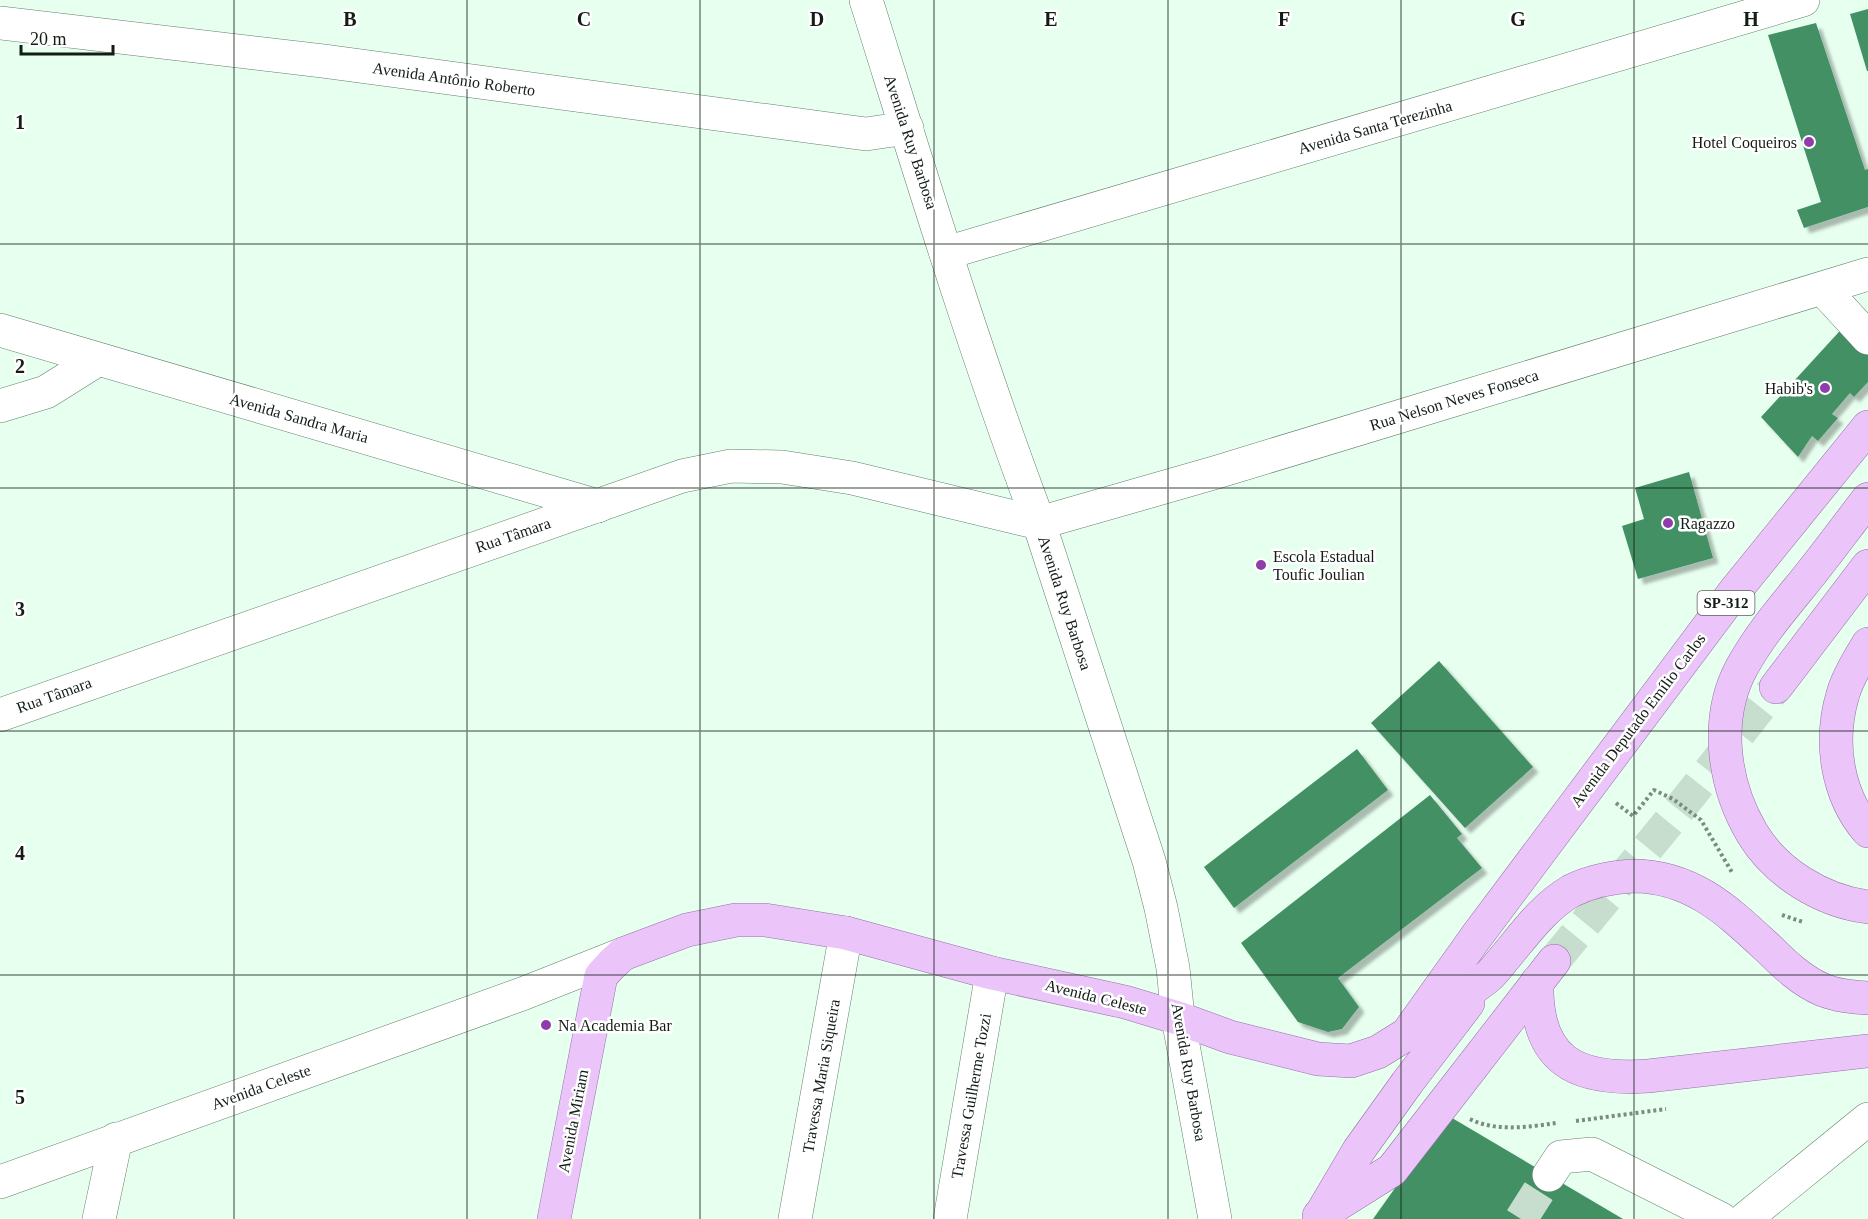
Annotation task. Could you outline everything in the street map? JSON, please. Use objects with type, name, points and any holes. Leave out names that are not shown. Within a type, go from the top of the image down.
[{"type":"main road","name":"Avenida Deputado Emílio Carlos","points":[[1501,903],[1735,591],[1868,427]]},
{"type":"main road","points":[[1868,498],[1779,614],[1741,668],[1726,717],[1725,746],[1727,768],[1735,798],[1760,845],[1781,867],[1803,883],[1844,902],[1868,907]]},
{"type":"main road","points":[[1776,687],[1868,566]]},
{"type":"main road","points":[[1868,644],[1843,693],[1837,718],[1836,736],[1838,767],[1845,792],[1854,812],[1868,831]]},
{"type":"main road","points":[[1318,1218],[1373,1131],[1490,975],[1545,910],[1560,898],[1589,884],[1626,876],[1670,880],[1716,902],[1807,982],[1824,991],[1868,998]]},
{"type":"main road","name":"Avenida Celeste","points":[[592,1024],[601,976],[623,954],[687,930],[736,920],[765,920],[846,933],[992,973],[1125,1002],[1230,1037],[1318,1059],[1351,1061],[1378,1052],[1407,1034],[1501,903]]},
{"type":"main road","points":[[1318,1218],[1392,1170],[1546,972],[1537,1006],[1546,1039],[1555,1052],[1570,1065],[1592,1074],[1619,1078],[1648,1076],[1868,1051]]},
{"type":"main road","points":[[1407,1034],[1490,975]]},
{"type":"main road","name":"Avenida Miriam","points":[[554,1219],[592,1024]]},
{"type":"street","name":"Avenida Ruy Barbosa","points":[[866,0],[946,253],[1039,523],[1149,861],[1173,968],[1178,1018],[1215,1219]]},
{"type":"street","name":"Avenida Santa Terezinha","points":[[946,253],[1803,0]]},
{"type":"street","name":"Avenida Antônio Roberto","points":[[0,23],[335,63],[866,134],[907,128]]},
{"type":"street","name":"Rua Nelson Neves Fonseca","points":[[1039,523],[1217,472],[1868,274]]},
{"type":"street","points":[[1823,289],[1868,338]]},
{"type":"street","name":"Avenida Sandra Maria","points":[[0,330],[598,506]]},
{"type":"street","points":[[0,406],[46,392],[97,360]]},
{"type":"street","name":"Rua Tâmara","points":[[0,715],[682,476],[731,466],[782,467],[852,478],[1039,523]]},
{"type":"street","name":"Travessa Maria Siqueira","points":[[795,1219],[846,933]]},
{"type":"street","name":"Avenida Celeste","points":[[0,1182],[522,994],[623,954]]},
{"type":"street","name":"Travessa Guilherme Tozzi","points":[[950,1219],[992,973]]},
{"type":"street","name":"Avenida Celeste","points":[[522,994],[542,992],[572,997],[588,1010],[592,1024]]},
{"type":"street","points":[[1745,1219],[1868,1119]]},
{"type":"street","points":[[99,1219],[116,1139]]},
{"type":"street","points":[[1549,1176],[1562,1157],[1592,1154],[1721,1219]]},
{"type":"building","points":[[1868,9],[1868,71],[1867,71],[1850,14]]},
{"type":"building","points":[[1816,23],[1865,170],[1868,169],[1868,207],[1804,228],[1797,210],[1821,202],[1768,35]]},
{"type":"building","name":"Habib's","points":[[1848,322],[1868,346],[1868,382],[1854,397],[1850,393],[1832,414],[1838,418],[1818,441],[1812,436],[1798,457],[1761,417]]},
{"type":"building","name":"Ragazzo","points":[[1689,472],[1713,558],[1638,579],[1622,526],[1644,519],[1635,488]]},
{"type":"building","points":[[1439,661],[1533,767],[1465,828],[1371,723]]},
{"type":"building","points":[[1357,749],[1388,790],[1234,908],[1204,867]]},
{"type":"building","points":[[1430,795],[1462,834],[1457,838],[1482,868],[1338,978],[1359,1007],[1342,1029],[1328,1032],[1298,1022],[1241,943]]},
{"type":"building","points":[[1447,1115],[1623,1219],[1373,1219]]},
{"type":"tunnel","points":[[1554,961],[1673,817],[1776,687]]},
{"type":"tunnel","points":[[1521,1219],[1549,1175]]},
{"type":"place","name":"Hotel Coqueiros","points":[[1809,142]]},
{"type":"place","name":"Habib's","points":[[1825,388]]},
{"type":"place","name":"Ragazzo","points":[[1668,523]]},
{"type":"place","name":"Escola Estadual Toufic Joulian","points":[[1261,565]]},
{"type":"place","name":"Na Academia Bar","points":[[546,1025]]}]
